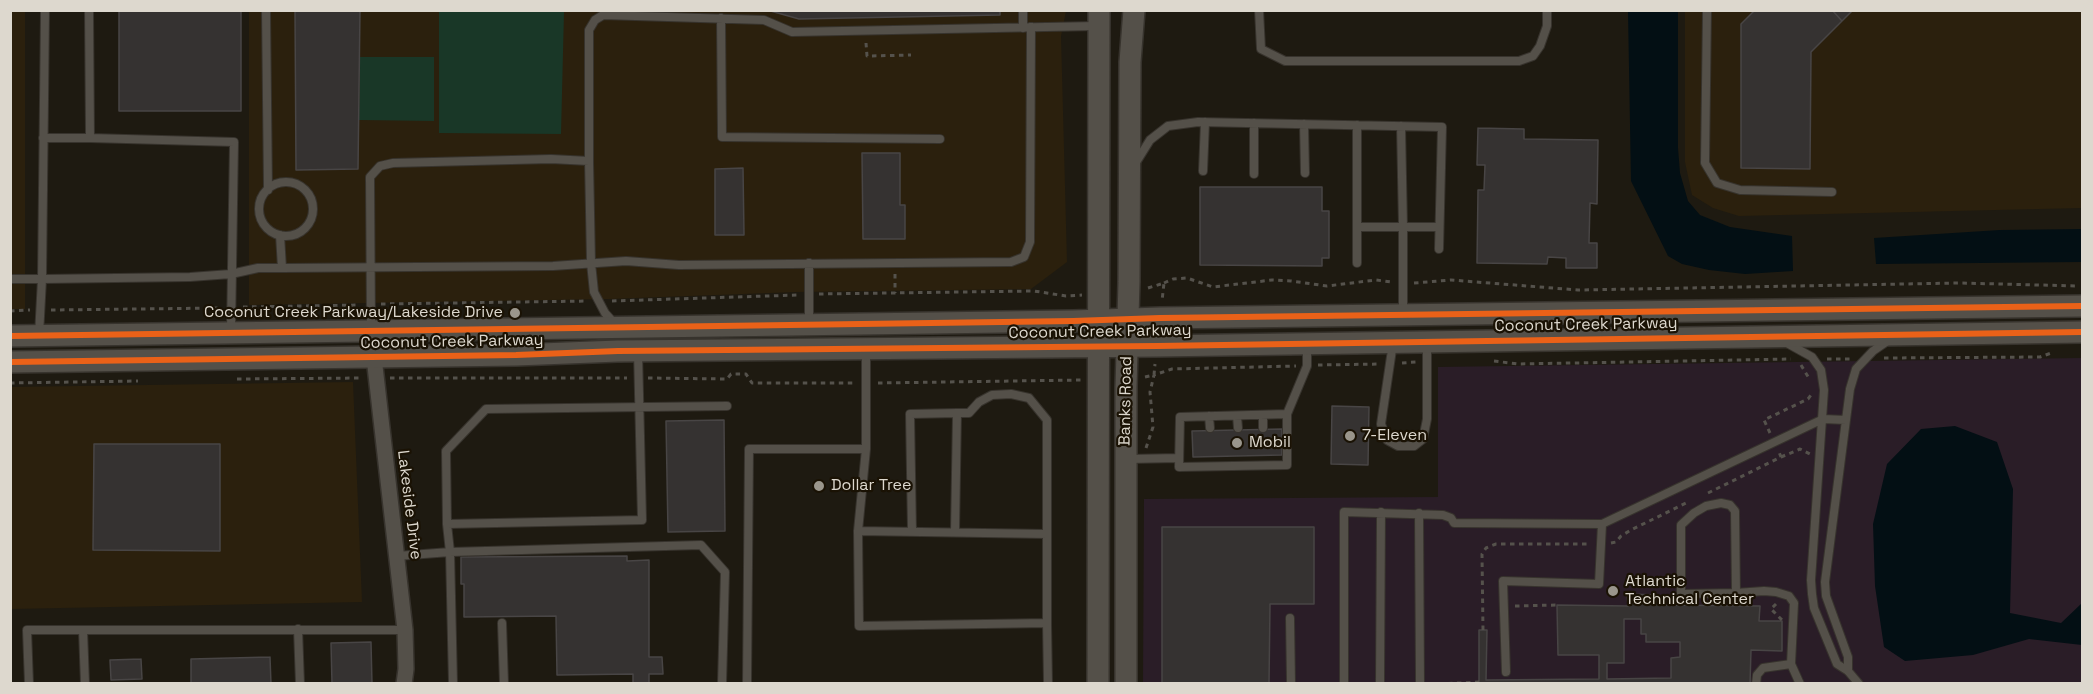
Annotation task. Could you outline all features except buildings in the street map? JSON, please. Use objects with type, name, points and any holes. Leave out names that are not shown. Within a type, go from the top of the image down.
[{"type":"main road","name":"Banks Road","points":[[1126,684],[1125,459],[1130,62],[1134,10]]},
{"type":"main road","name":"Banks Road","points":[[1098,684],[1099,18]]},
{"type":"main road","name":"Coconut Creek Parkway","points":[[10,336],[809,325],[1128,318],[2082,306]]},
{"type":"main road","name":"Coconut Creek Parkway","points":[[10,362],[516,355],[638,351],[1393,342],[1427,352],[1774,337],[2082,332]]},
{"type":"street","name":"Lakeside Drive","points":[[371,331],[405,630],[404,684]]},
{"type":"lane","points":[[39,336],[42,279],[45,10]]},
{"type":"lane","points":[[89,10],[90,138]]},
{"type":"lane","points":[[266,10],[268,190]]},
{"type":"lane","points":[[10,279],[140,279],[231,274],[258,268],[553,266],[626,261],[679,265],[1011,262],[1024,257],[1030,242],[1027,27],[1023,10]]},
{"type":"lane","points":[[1259,10],[1261,49],[1285,61],[1519,61],[1533,56],[1540,46],[1547,26],[1547,10]]},
{"type":"lane","points":[[1707,10],[1704,164],[1717,183],[1740,190],[1832,192]]},
{"type":"lane","points":[[618,327],[604,313],[594,292],[591,262],[589,30],[595,20],[603,15],[764,20],[792,32],[1027,27],[1099,18]]},
{"type":"lane","points":[[721,18],[722,137],[940,139]]},
{"type":"lane","points":[[1129,173],[1150,140],[1168,126],[1205,122],[1442,127],[1439,249]]},
{"type":"lane","points":[[1203,171],[1205,122]]},
{"type":"lane","points":[[1254,123],[1254,174]]},
{"type":"lane","points":[[1304,124],[1305,173]]},
{"type":"lane","points":[[1357,125],[1357,263]]},
{"type":"lane","points":[[1401,126],[1403,315]]},
{"type":"lane","points":[[43,138],[234,142],[231,332]]},
{"type":"lane","points":[[371,331],[370,177],[380,166],[393,163],[589,161]]},
{"type":"lane","points":[[291,183],[299,186],[310,198],[312,206],[309,222],[297,234],[280,235],[266,227],[261,220],[260,204],[268,190],[275,185],[291,183]]},
{"type":"lane","points":[[1357,227],[1439,227]]},
{"type":"lane","points":[[280,235],[282,268]]},
{"type":"lane","points":[[809,263],[809,325]]},
{"type":"lane","points":[[1848,671],[1848,657],[1826,596],[1826,582],[1850,389],[1856,369],[1873,351],[1896,335]]},
{"type":"lane","points":[[1774,337],[1814,359],[1821,370],[1824,390],[1823,419],[1810,579],[1814,608],[1836,664],[1848,671],[1855,683]]},
{"type":"lane","points":[[1393,342],[1381,424],[1387,440],[1398,446],[1414,446],[1423,439],[1427,419],[1427,352]]},
{"type":"lane","points":[[1287,414],[1180,417],[1179,467],[1287,465],[1287,414],[1306,366],[1306,343]]},
{"type":"lane","points":[[866,348],[866,449],[858,531],[860,626],[1047,623]]},
{"type":"lane","points":[[447,524],[642,520],[638,351]]},
{"type":"lane","points":[[912,532],[910,414],[969,413],[979,402],[992,395],[1011,394],[1029,398],[1047,420],[1048,684]]},
{"type":"lane","points":[[453,684],[446,451],[486,409],[727,406]]},
{"type":"lane","points":[[955,532],[957,413]]},
{"type":"lane","points":[[1263,415],[1263,429]]},
{"type":"lane","points":[[1209,416],[1210,429]]},
{"type":"lane","points":[[1237,416],[1238,429]]},
{"type":"lane","points":[[1344,684],[1344,512],[1443,515],[1451,518],[1454,523],[1602,524],[1823,419],[1846,420]]},
{"type":"lane","points":[[747,684],[749,449],[866,449]]},
{"type":"lane","points":[[1210,456],[1210,466]]},
{"type":"lane","points":[[1238,456],[1238,466]]},
{"type":"lane","points":[[1263,456],[1263,465]]},
{"type":"lane","points":[[1125,459],[1179,458]]},
{"type":"lane","points":[[1736,592],[1735,511],[1730,505],[1721,503],[1706,506],[1681,525],[1681,594],[1764,591],[1789,596],[1794,603],[1791,664],[1800,684]]},
{"type":"lane","points":[[1380,684],[1381,512]]},
{"type":"lane","points":[[1419,513],[1420,684]]},
{"type":"lane","points":[[1506,672],[1503,581],[1599,584],[1602,524]]},
{"type":"lane","points":[[858,531],[1047,534]]},
{"type":"lane","points":[[397,556],[450,552],[701,545],[725,572],[722,684]]},
{"type":"lane","points":[[1290,618],[1291,684]]},
{"type":"lane","points":[[502,623],[504,684]]},
{"type":"lane","points":[[298,629],[300,684]]},
{"type":"lane","points":[[29,684],[27,630],[405,630]]},
{"type":"lane","points":[[83,630],[85,684]]},
{"type":"lane","points":[[1756,684],[1757,675],[1763,669],[1791,664]]},
{"type":"path","points":[[866,41],[867,56],[911,55]]},
{"type":"path","points":[[895,263],[895,293]]},
{"type":"path","points":[[1164,283],[1173,279],[1186,278],[1213,287],[1272,280],[1327,286],[1376,280],[1403,283],[1451,280],[1578,290],[1959,283],[2082,286]]},
{"type":"path","points":[[10,311],[598,301],[895,293],[1034,291],[1066,296],[1099,295]]},
{"type":"path","points":[[1154,375],[1172,369],[1389,364],[1427,352]]},
{"type":"path","points":[[1492,360],[1518,364],[2040,357],[2051,352],[2062,352]]},
{"type":"path","points":[[237,379],[727,379],[731,374],[746,374],[752,383],[1098,380]]},
{"type":"path","points":[[10,383],[143,380]]},
{"type":"path","points":[[1781,457],[1800,449],[1810,454],[1813,459]]},
{"type":"path","points":[[1784,594],[1771,609],[1784,622]]},
{"type":"path","points":[[1504,606],[1557,604]]},
{"type":"path","points":[[1438,684],[1479,682]]},
{"type":"shaded area","points":[[10,11],[25,11],[25,309],[10,309]]},
{"type":"shaded area","points":[[249,11],[1066,11],[1061,36],[1067,262],[1031,289],[796,292],[609,299],[249,305]]},
{"type":"shaded area","points":[[1628,11],[1678,11],[1678,148],[1680,173],[1688,201],[1700,215],[1730,227],[1792,236],[1793,271],[1745,274],[1709,270],[1682,264],[1668,256],[1631,181]]},
{"type":"shaded area","points":[[1685,11],[2082,11],[2082,208],[1739,216],[1713,208],[1692,195],[1685,162]]},
{"type":"shaded area","points":[[2082,229],[2082,262],[1876,264],[1874,238],[2000,230]]},
{"type":"shaded area","name":"Atlantic Technical Center","points":[[2082,358],[2082,683],[1143,684],[1144,499],[1438,497],[1438,367]]},
{"type":"shaded area","points":[[353,382],[362,602],[11,609],[10,387]]},
{"type":"shaded area","points":[[1955,426],[1997,442],[2013,489],[2010,613],[2061,623],[2082,603],[2082,645],[2029,639],[1973,655],[1905,661],[1884,647],[1875,586],[1873,524],[1887,464],[1921,429]]},
{"type":"green space","points":[[439,11],[564,12],[561,134],[439,133]]},
{"type":"green space","points":[[360,57],[434,57],[434,121],[359,120]]},
{"type":"cycle path","points":[[10,336],[2082,306]]},
{"type":"cycle path","points":[[10,362],[516,355],[618,351],[1157,346],[2082,332]]},
{"type":"place","name":"Coconut Creek Parkway/Lakeside Drive","points":[[515,313]]},
{"type":"place","name":"7-Eleven","points":[[1350,436]]},
{"type":"place","name":"Mobil","points":[[1237,443]]},
{"type":"place","name":"Dollar Tree","points":[[819,486]]},
{"type":"place","name":"Atlantic Technical Center","points":[[1613,591]]}]
